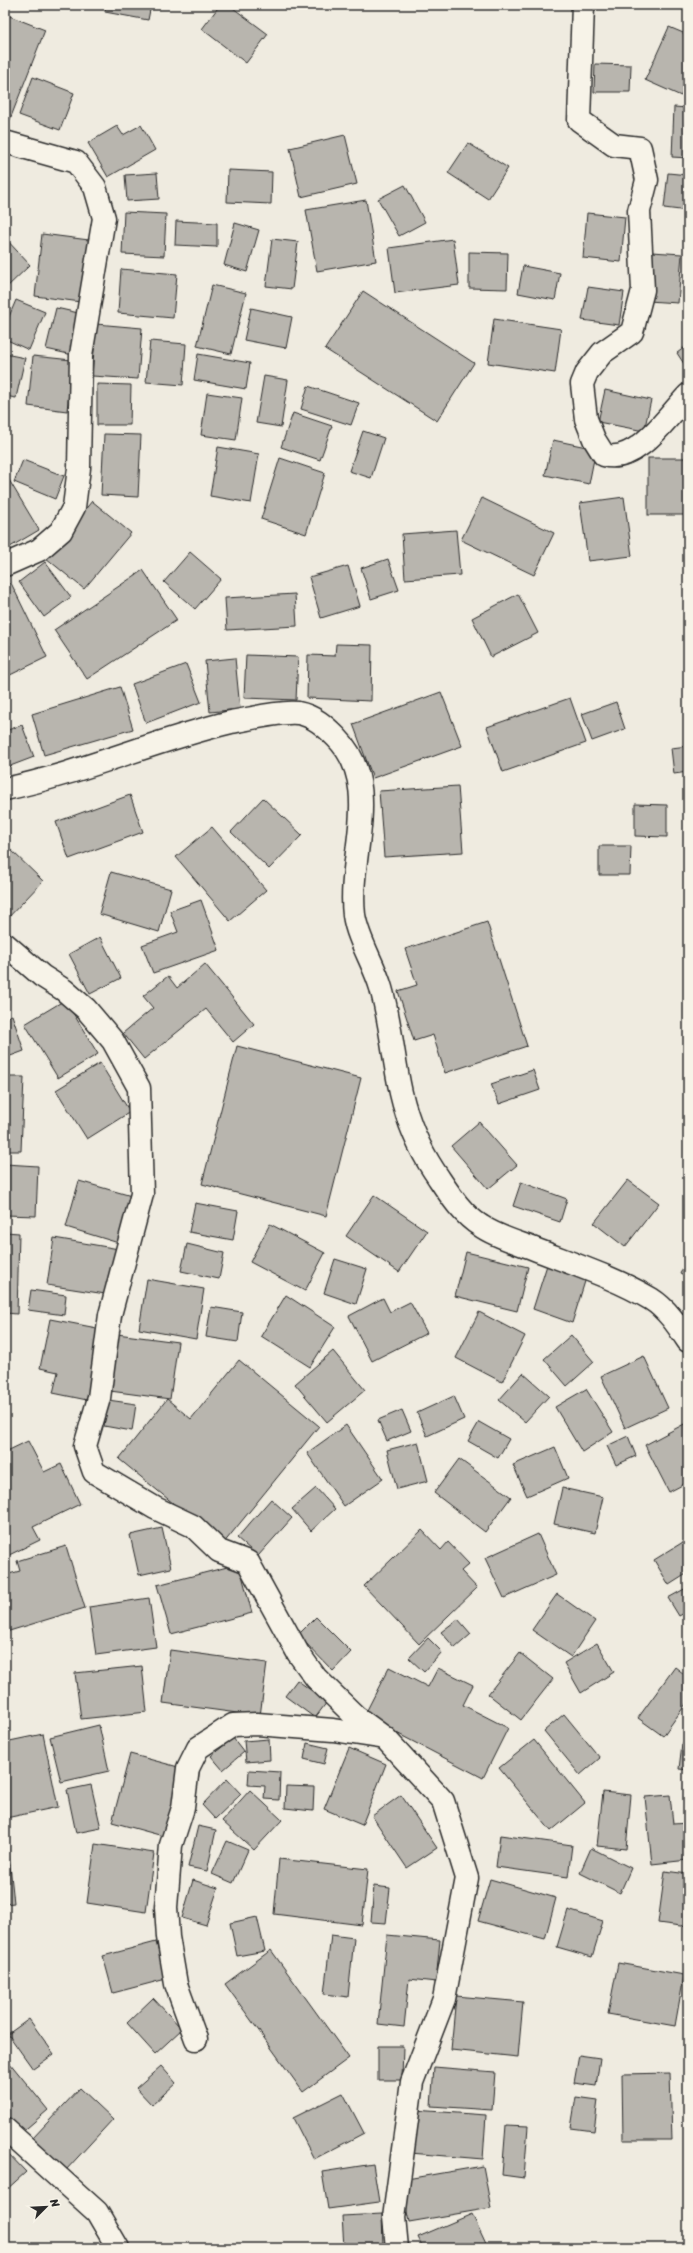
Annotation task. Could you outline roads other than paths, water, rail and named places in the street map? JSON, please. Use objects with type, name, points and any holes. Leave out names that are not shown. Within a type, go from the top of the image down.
[{"type":"street","points":[[583,5],[579,120],[614,145],[640,148],[646,180],[639,211],[643,290],[632,332],[602,353],[587,372],[582,384],[586,419],[594,439],[604,455],[614,458],[624,456],[637,449],[688,394]]},
{"type":"street","points":[[5,142],[76,162],[95,187],[104,218],[81,355],[79,468],[74,507],[61,531],[39,550],[5,565]]},
{"type":"street","points":[[5,789],[34,783],[202,729],[258,717],[298,713],[322,722],[345,746],[358,773],[362,810],[354,885],[354,916],[364,949],[380,984],[389,1018],[401,1094],[411,1126],[431,1167],[457,1204],[480,1226],[518,1243],[588,1270],[653,1300],[676,1322],[688,1341]]},
{"type":"street","points":[[5,944],[42,976],[64,990],[86,1009],[113,1041],[139,1088],[142,1194],[110,1315],[99,1398],[85,1446],[94,1472],[155,1508],[193,1526],[219,1551],[248,1562],[298,1653],[316,1678],[355,1716],[385,1738],[442,1801],[467,1878],[444,1999],[412,2082],[394,2217],[398,2248]]},
{"type":"street","points":[[196,2039],[176,1984],[168,1937],[166,1907],[171,1845],[183,1808],[188,1768],[198,1748],[233,1725],[257,1724],[333,1730],[385,1738]]},
{"type":"street","points":[[5,2129],[97,2212],[118,2248]]}]
